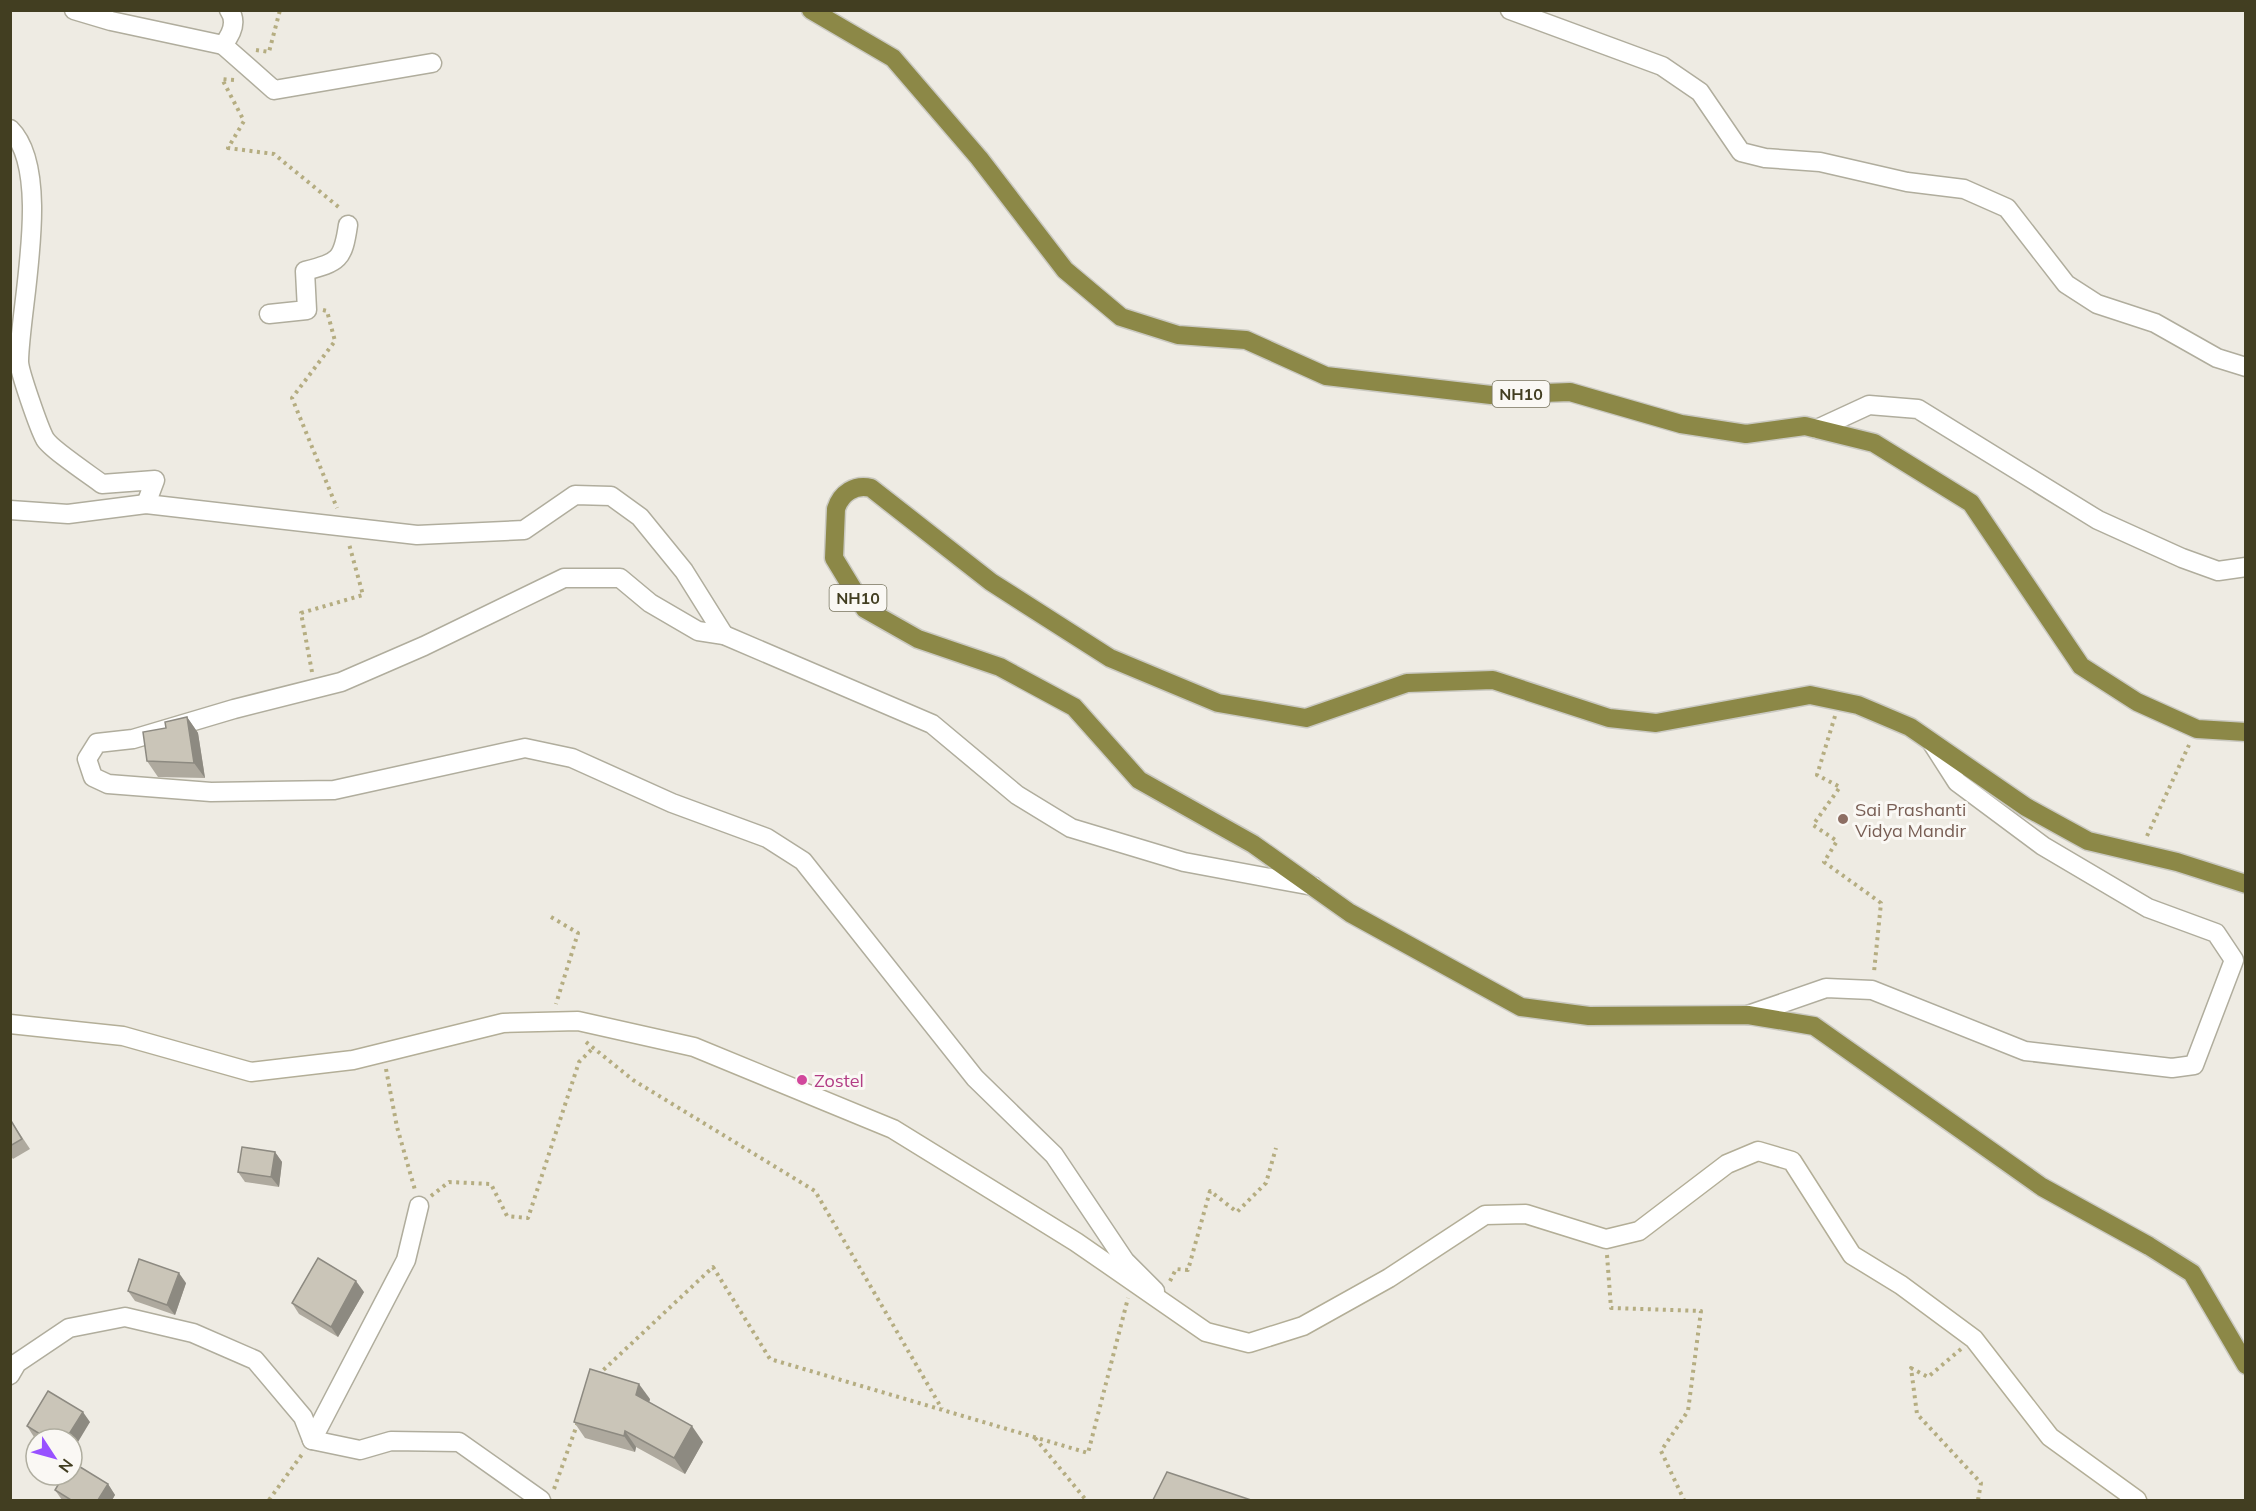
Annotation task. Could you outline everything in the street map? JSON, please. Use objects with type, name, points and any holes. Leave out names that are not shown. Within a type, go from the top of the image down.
[{"type":"highway","name":"NH10","points":[[811,10],[893,58],[979,158],[1065,270],[1121,317],[1178,335],[1246,340],[1326,376],[1491,395],[1570,392],[1681,424],[1746,434],[1805,426],[1874,443],[1971,503],[2081,666],[2137,702],[2197,729],[2246,732]]},
{"type":"highway","name":"NH10","points":[[2246,884],[2177,862],[2088,841],[2026,807],[1910,727],[1858,705],[1810,695],[1656,723],[1610,718],[1493,680],[1407,683],[1306,718],[1218,703],[1110,658],[991,582],[872,488],[853,488],[838,502],[834,558],[865,609],[918,639],[1000,667],[1074,707],[1139,780],[1253,844],[1350,913],[1521,1007],[1589,1016],[1748,1015],[1814,1026],[2042,1187],[2149,1246],[2192,1273],[2246,1365]]},
{"type":"street","points":[[74,10],[111,21],[223,45],[274,90],[432,63]]},
{"type":"street","points":[[223,45],[232,33],[233,16],[229,10]]},
{"type":"street","points":[[1510,10],[1662,66],[1700,92],[1741,152],[1764,158],[1820,162],[1907,182],[1964,189],[2007,208],[2066,284],[2097,304],[2155,323],[2217,358],[2246,368]]},
{"type":"street","points":[[10,129],[18,137],[30,173],[31,264],[19,363],[46,441],[102,484],[155,480],[146,504]]},
{"type":"street","points":[[269,314],[307,310],[305,271],[331,265],[344,250],[348,225]]},
{"type":"street","points":[[1817,429],[1869,405],[1918,410],[2098,520],[2182,558],[2218,571],[2246,567]]},
{"type":"street","points":[[10,510],[69,514],[146,504],[417,535],[524,530],[575,495],[611,496],[640,517],[684,571],[724,635]]},
{"type":"street","points":[[1182,1318],[1125,1262],[1054,1155],[975,1078],[803,861],[768,838],[672,803],[572,758],[525,748],[334,790],[211,792],[108,784],[93,777],[87,759],[97,743],[133,739],[341,682],[424,646],[564,578],[620,578],[651,603],[698,631],[724,635],[932,723],[1017,795],[1071,828],[1184,862],[1313,886]]},
{"type":"street","points":[[1748,1015],[1826,988],[1872,990],[2025,1051],[2172,1068],[2194,1065],[2234,960],[2216,933],[2148,908],[2043,846],[1957,782],[1932,742]]},
{"type":"street","points":[[10,1024],[123,1036],[251,1072],[353,1060],[503,1023],[578,1022],[694,1047],[893,1129],[1076,1242],[1182,1318],[1206,1332],[1249,1343],[1303,1326],[1389,1278],[1485,1215],[1526,1214],[1606,1239],[1639,1231],[1726,1164],[1758,1151],[1792,1161],[1852,1255],[1901,1285],[1974,1339],[2050,1437],[2137,1500]]},
{"type":"street","points":[[312,1440],[406,1260],[419,1206]]},
{"type":"street","points":[[10,1375],[17,1363],[69,1328],[125,1317],[194,1333],[255,1360],[303,1417],[312,1440]]},
{"type":"street","points":[[312,1440],[360,1450],[391,1441],[459,1442],[541,1500]]},
{"type":"path","points":[[223,45],[269,52],[280,10]]},
{"type":"path","points":[[265,81],[222,80],[244,121],[228,148],[274,154],[347,214],[348,225]]},
{"type":"path","points":[[307,310],[327,311],[335,341],[292,398],[344,527],[363,595],[301,613],[315,689]]},
{"type":"path","points":[[1839,701],[1817,775],[1840,787],[1813,825],[1837,841],[1824,862],[1881,903],[1872,990]]},
{"type":"path","points":[[2139,853],[2197,729]]},
{"type":"path","points":[[551,916],[578,933],[551,1022]]},
{"type":"path","points":[[585,1041],[633,1080],[815,1191],[943,1410]]},
{"type":"path","points":[[382,1053],[397,1127],[419,1206],[449,1182],[491,1184],[507,1216],[528,1218],[579,1062],[593,1048]]},
{"type":"path","points":[[1182,1318],[1168,1283],[1176,1269],[1188,1270],[1210,1191],[1237,1212],[1266,1184],[1276,1148]]},
{"type":"path","points":[[1606,1239],[1611,1308],[1701,1311],[1688,1411],[1660,1451],[1684,1500]]},
{"type":"path","points":[[594,1379],[713,1267],[770,1359],[1088,1453],[1133,1282]]},
{"type":"path","points":[[1974,1339],[1928,1377],[1911,1368],[1917,1414],[1981,1483],[1978,1500]]},
{"type":"path","points":[[549,1500],[582,1412]]},
{"type":"path","points":[[1034,1437],[1086,1500]]},
{"type":"path","points":[[269,1500],[312,1440]]},
{"type":"building","points":[[187,717],[194,763],[147,761],[143,732],[166,728],[165,722]]},
{"type":"building","points":[[10,1119],[22,1139],[10,1146]]},
{"type":"building","points":[[242,1147],[275,1152],[271,1177],[238,1172]]},
{"type":"building","points":[[318,1258],[356,1281],[331,1327],[292,1303]]},
{"type":"building","points":[[139,1259],[179,1273],[167,1305],[128,1291]]},
{"type":"building","points":[[590,1369],[639,1384],[636,1395],[692,1426],[674,1458],[625,1431],[624,1436],[574,1422]]},
{"type":"building","points":[[48,1391],[83,1412],[74,1427],[27,1426]]},
{"type":"building","points":[[84,1469],[108,1484],[98,1500],[71,1500],[55,1490],[57,1487],[84,1487]]},
{"type":"building","points":[[1167,1472],[1251,1500],[1153,1500]]},
{"type":"place","name":"Sai Prashanti Vidya Mandir","points":[[1843,819]]},
{"type":"place","name":"Zostel","points":[[802,1080]]}]
